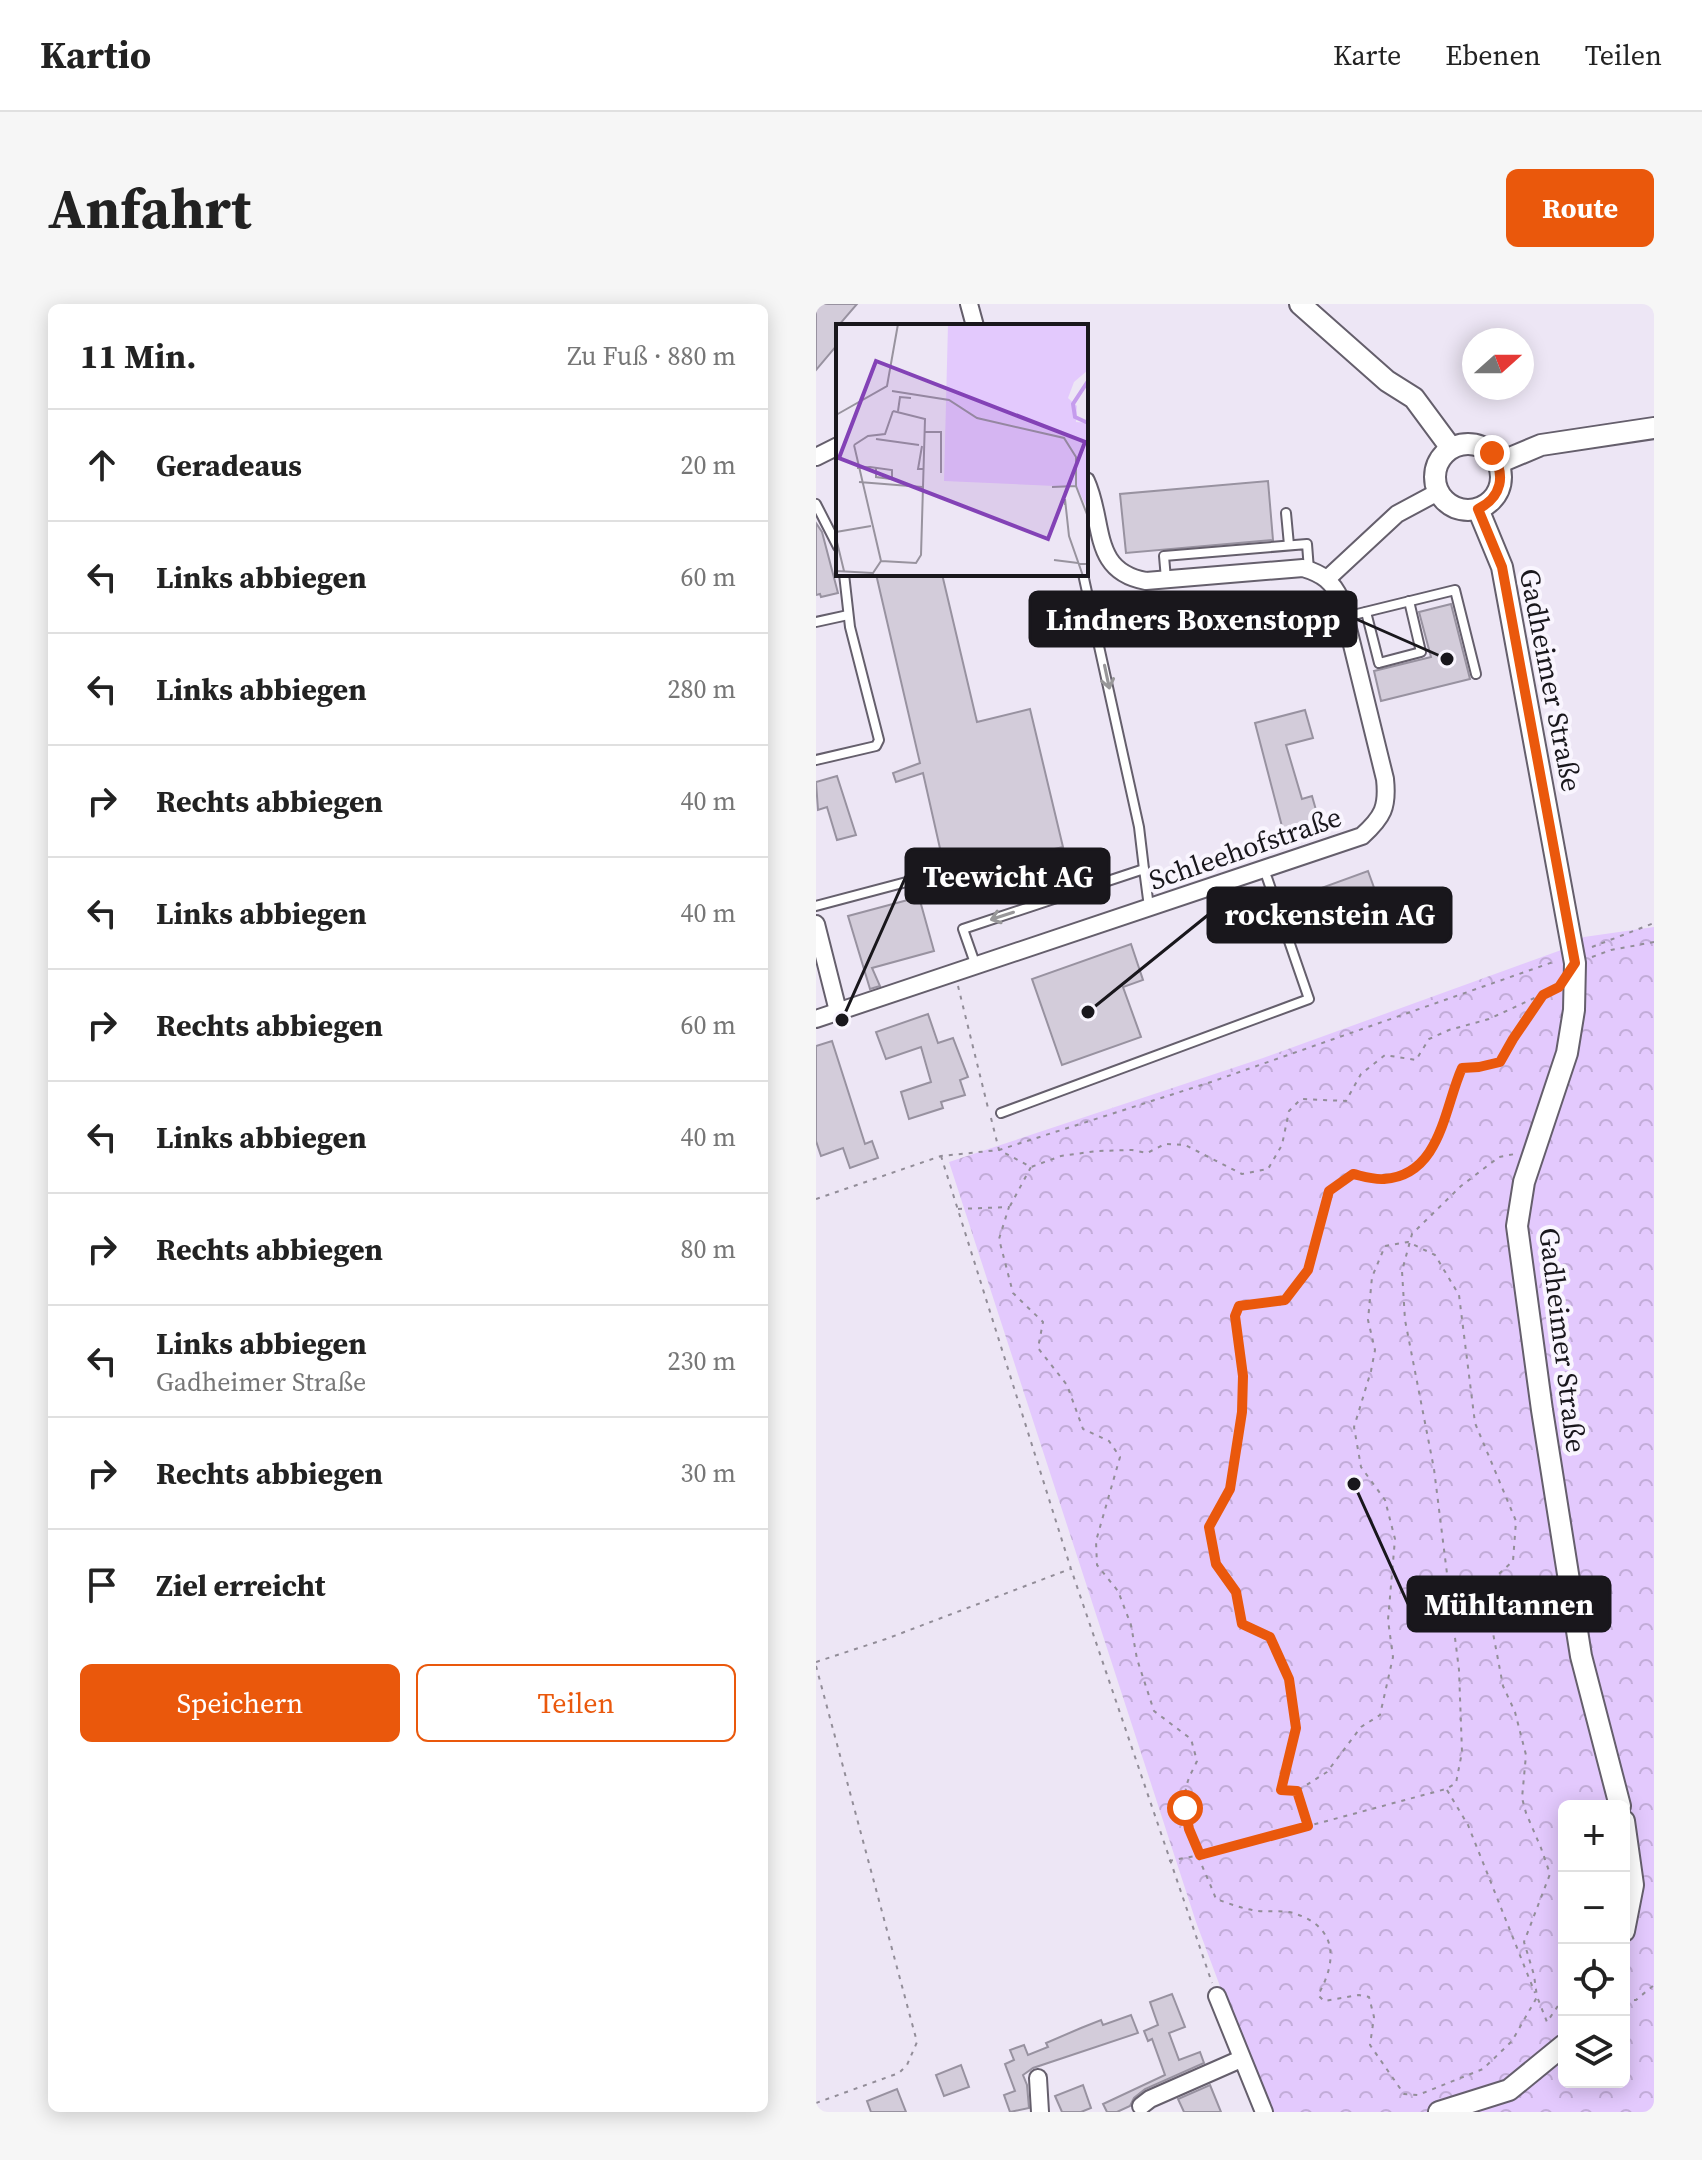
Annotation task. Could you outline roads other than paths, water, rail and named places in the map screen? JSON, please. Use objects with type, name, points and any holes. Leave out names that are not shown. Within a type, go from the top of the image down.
[{"type":"street","points":[[969,304],[974,324]]},
{"type":"street","points":[[1300,304],[1387,381],[1414,398],[1451,448]]},
{"type":"street","points":[[1498,463],[1541,445],[1654,428]]},
{"type":"street","points":[[1472,444],[1492,453],[1498,463],[1501,481],[1498,490],[1478,509],[1459,509],[1443,500],[1438,492],[1434,472],[1437,462],[1451,448],[1472,444]]},
{"type":"street","points":[[816,457],[836,447]]},
{"type":"street","points":[[1088,488],[1105,553],[1117,570],[1131,578],[1146,581],[1303,568],[1322,574],[1327,579],[1397,514],[1438,492]]},
{"type":"street","name":"Gadheimer Straße","points":[[1478,509],[1502,567],[1574,959],[1574,1010],[1567,1053],[1524,1182],[1517,1226],[1581,1656],[1618,1800]]},
{"type":"street","name":"Schleehofstraße","points":[[816,1019],[1362,836],[1379,821],[1387,799],[1385,779],[1345,617],[1334,585],[1327,579]]},
{"type":"street","points":[[816,924],[838,1011]]},
{"type":"street","points":[[1630,1864],[1633,1885],[1630,1900]]},
{"type":"street","points":[[1217,1996],[1264,2112]]},
{"type":"street","points":[[1439,2112],[1509,2090],[1558,2050]]},
{"type":"street","points":[[1140,2110],[1150,2099],[1241,2059]]},
{"type":"street","points":[[1038,2078],[1040,2112]]},
{"type":"lane","points":[[816,504],[836,543]]},
{"type":"lane","points":[[1286,513],[1289,545]]},
{"type":"lane","points":[[1166,580],[1164,556],[1289,545],[1307,544],[1309,570]]},
{"type":"lane","points":[[816,760],[876,746],[879,740],[848,615],[844,576]]},
{"type":"lane","points":[[1083,576],[1139,827],[1149,908]]},
{"type":"lane","points":[[1345,617],[1455,590],[1476,674]]},
{"type":"lane","points":[[1366,612],[1379,663],[1421,652],[1409,601]]},
{"type":"lane","points":[[816,622],[848,615]]},
{"type":"lane","points":[[976,966],[963,929],[1144,869]]},
{"type":"lane","points":[[1001,1113],[1309,999],[1264,869]]},
{"type":"lane","points":[[816,906],[914,880]]},
{"type":"place","name":"Lindners Boxenstopp","points":[[1447,659]]},
{"type":"place","name":"rockenstein AG","points":[[1088,1012]]},
{"type":"place","name":"Teewicht AG","points":[[842,1020]]},
{"type":"place","name":"Mühltannen","points":[[1354,1484]]}]
